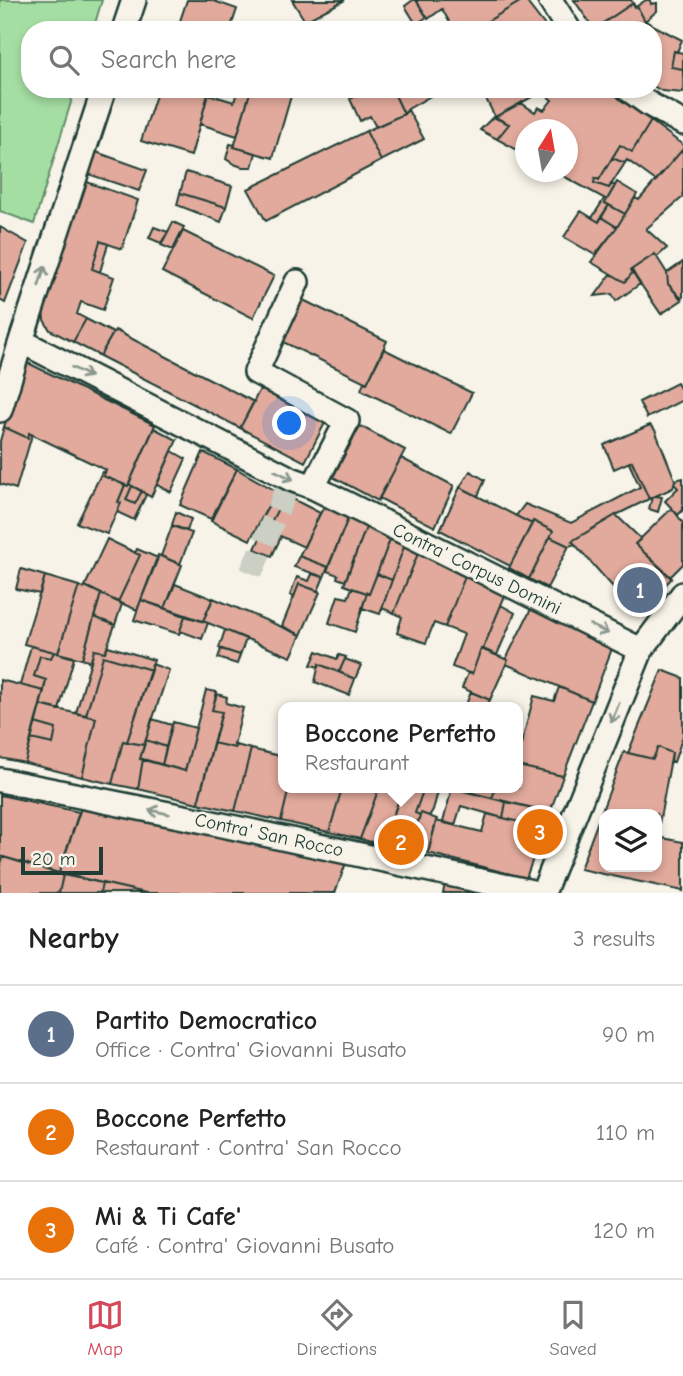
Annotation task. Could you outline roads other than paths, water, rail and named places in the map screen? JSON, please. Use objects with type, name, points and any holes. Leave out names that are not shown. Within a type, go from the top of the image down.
[{"type":"street","points":[[127,21],[134,0]]},
{"type":"street","points":[[550,0],[563,21]]},
{"type":"street","points":[[0,410],[20,341],[101,98]]},
{"type":"street","points":[[641,98],[683,123]]},
{"type":"street","points":[[297,282],[256,372],[346,421],[313,487]]},
{"type":"street","name":"Contra' Corpus Domini","points":[[20,341],[641,650]]},
{"type":"street","points":[[542,893],[641,650],[683,594]]},
{"type":"street","name":"Contra' San Rocco","points":[[0,780],[537,893]]},
{"type":"tunnel","points":[[251,573],[291,479]]},
{"type":"place","name":"Partito Democratico","points":[[640,590]]},
{"type":"place","name":"Mi & Ti Cafe'","points":[[540,832]]},
{"type":"place","name":"Boccone Perfetto","points":[[401,842]]}]
